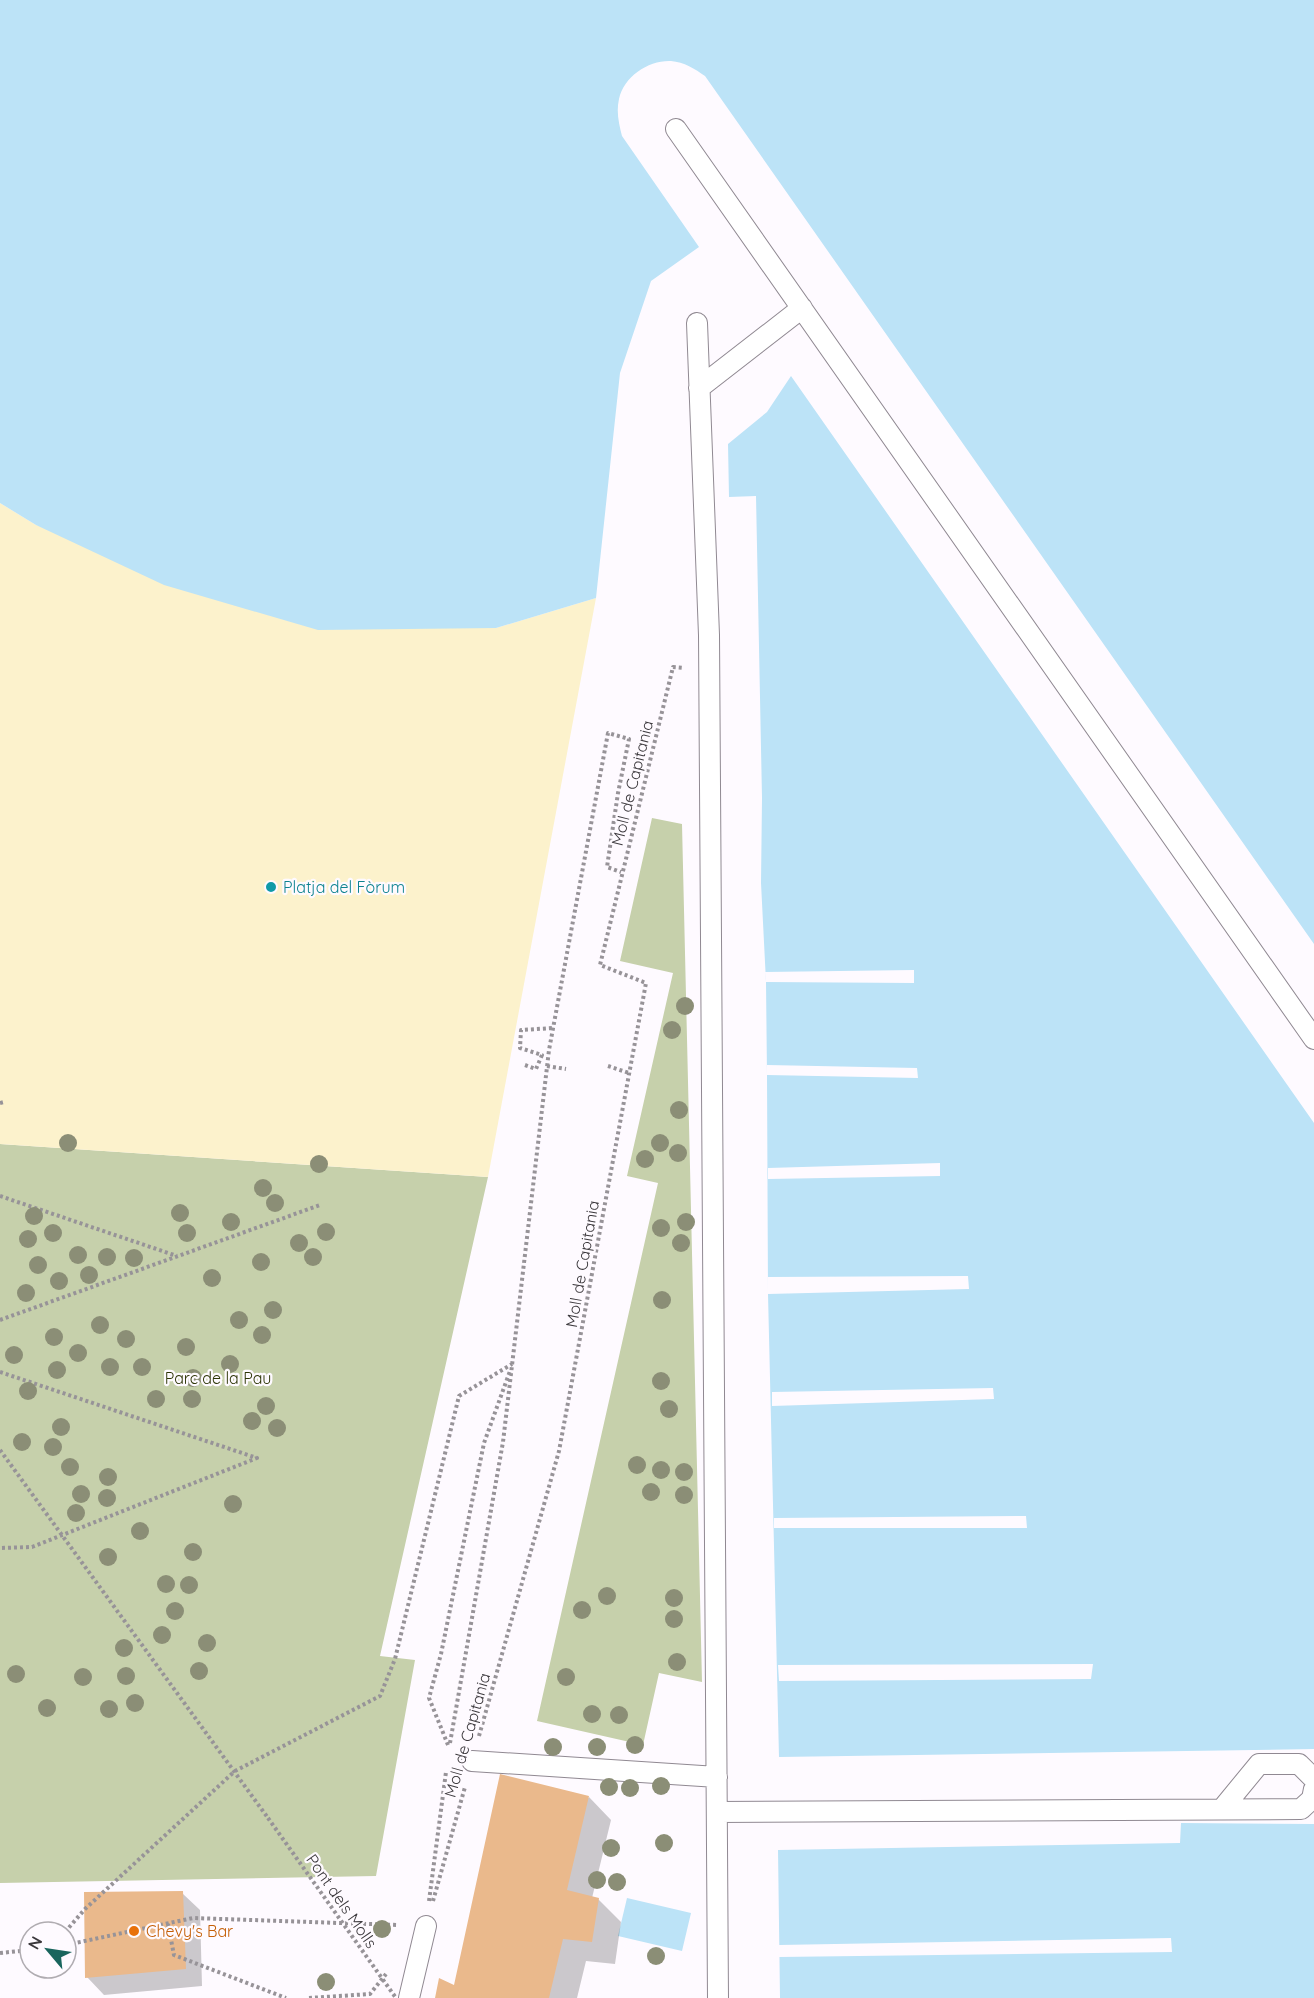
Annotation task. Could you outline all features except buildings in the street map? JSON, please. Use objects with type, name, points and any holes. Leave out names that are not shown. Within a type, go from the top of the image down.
[{"type":"lane","points":[[676,129],[1314,1039]]},
{"type":"lane","points":[[699,388],[802,308]]},
{"type":"lane","points":[[697,323],[709,671],[718,1998]]},
{"type":"lane","points":[[472,1761],[717,1778]]},
{"type":"lane","points":[[1222,1809],[1259,1764],[1299,1764],[1314,1779]]},
{"type":"lane","points":[[717,1812],[1301,1809],[1312,1800],[1314,1789]]},
{"type":"lane","points":[[408,1998],[426,1926]]},
{"type":"path","name":"Moll de Capitania","points":[[426,1926],[559,1451],[646,983],[600,965],[673,667],[709,671]]},
{"type":"path","name":"Moll de Capitania","points":[[512,1364],[484,1443],[441,1654],[429,1698],[450,1748],[503,1442],[547,1066],[608,733],[628,739],[607,867],[621,872]]},
{"type":"path","points":[[525,1065],[536,1069],[542,1055],[520,1048],[521,1030],[553,1028]]},
{"type":"path","points":[[547,1066],[566,1069]]},
{"type":"path","points":[[608,1066],[629,1073]]},
{"type":"path","points":[[0,1196],[177,1256]]},
{"type":"path","points":[[0,1320],[320,1205]]},
{"type":"path","points":[[75,1920],[235,1771],[380,1696],[395,1659],[459,1396],[512,1364]]},
{"type":"path","points":[[0,1372],[257,1458],[32,1547],[0,1548]]},
{"type":"path","name":"Pont dels Molls","points":[[0,1450],[235,1771],[396,1998]]},
{"type":"path","name":"Moll de Capitania","points":[[426,1926],[446,1772]]},
{"type":"path","points":[[78,1942],[193,1918],[426,1926]]},
{"type":"path","points":[[168,1923],[174,1955],[286,1998]]},
{"type":"path","points":[[0,1953],[18,1951]]},
{"type":"path","points":[[309,1998],[369,1994]]},
{"type":"green space","points":[[652,818],[682,824],[702,1682],[659,1673],[643,1745],[537,1721],[658,1183],[627,1176],[673,973],[620,961]]},
{"type":"green space","name":"Parc de la Pau","points":[[0,1144],[488,1177],[380,1656],[415,1660],[376,1876],[0,1883]]},
{"type":"sand","name":"Platja del Fòrum","points":[[0,503],[36,525],[496,628],[596,598],[488,1177],[0,1144]]},
{"type":"water","points":[[0,0],[1314,0],[1314,944],[705,76],[680,63],[663,61],[639,71],[626,83],[618,104],[622,136],[699,247],[651,281],[620,373],[596,598],[496,628],[318,630],[164,585],[36,525],[0,503]]},
{"type":"water","points":[[791,376],[1314,1123],[1314,1749],[779,1757],[768,1294],[766,982],[761,883],[762,798],[756,496],[729,497],[728,444],[767,412]]},
{"type":"water","points":[[1181,1823],[1314,1824],[1314,1998],[780,1998],[778,1850],[1180,1843]]},
{"type":"water","points":[[627,1898],[691,1913],[682,1951],[618,1936]]},
{"type":"pier","points":[[914,970],[914,983],[766,982],[765,972]]},
{"type":"pier","points":[[767,1065],[917,1068],[918,1078],[767,1075]]},
{"type":"pier","points":[[940,1163],[940,1176],[768,1179],[768,1168]]},
{"type":"pier","points":[[968,1276],[969,1289],[768,1294],[768,1277]]},
{"type":"pier","points":[[993,1388],[994,1399],[772,1406],[772,1392]]},
{"type":"pier","points":[[1026,1516],[1027,1528],[774,1528],[774,1518]]},
{"type":"pier","points":[[1093,1664],[1091,1679],[779,1681],[778,1665]]},
{"type":"pier","points":[[1171,1938],[1172,1952],[779,1957],[779,1945]]},
{"type":"place","name":"Platja del Fòrum","points":[[271,887]]},
{"type":"place","name":"Chevy's Bar","points":[[134,1931]]}]
